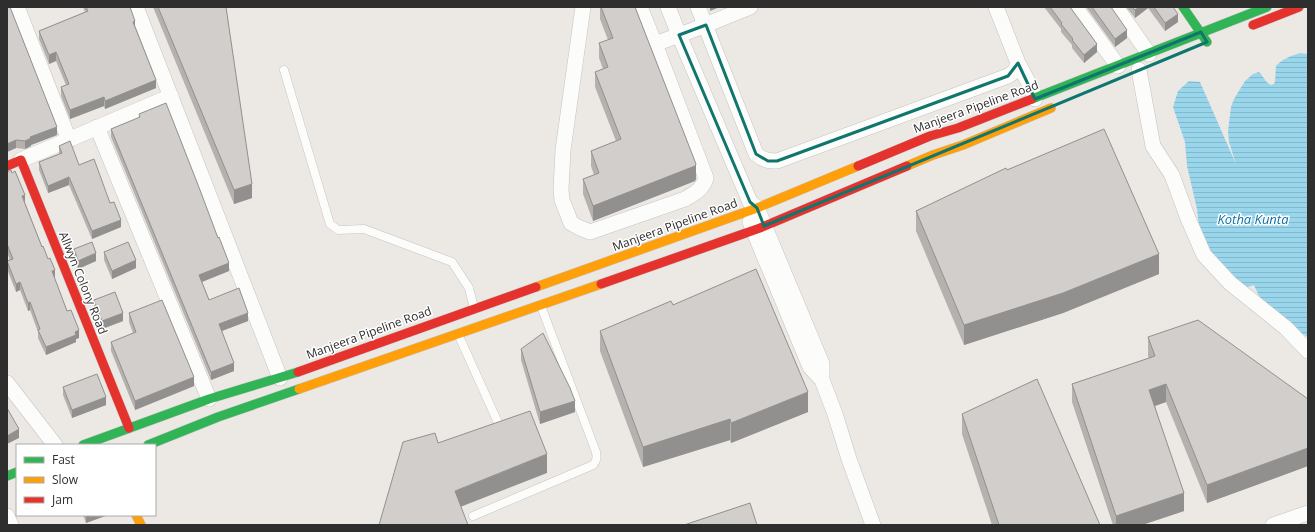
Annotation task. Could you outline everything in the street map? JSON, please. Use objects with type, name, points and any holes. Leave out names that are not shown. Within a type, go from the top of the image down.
[{"type":"main road","points":[[1183,7],[1201,32],[1210,41],[1198,46]]},
{"type":"main road","points":[[1248,27],[1299,7]]},
{"type":"main road","name":"Manjeera Pipeline Road","points":[[86,444],[209,399],[280,378],[475,308],[751,207],[930,136],[958,128],[1035,99],[1136,67],[1201,32],[1260,8]]},
{"type":"main road","points":[[156,445],[218,417],[758,229],[933,155],[963,145],[1058,105]]},
{"type":"main road","points":[[958,128],[963,145]]},
{"type":"main road","points":[[7,166],[21,160]]},
{"type":"main road","name":"Allwyn Colony Road","points":[[21,160],[129,428]]},
{"type":"main road","points":[[368,346],[373,364]]},
{"type":"street","points":[[18,7],[69,140]]},
{"type":"street","points":[[136,7],[280,378]]},
{"type":"street","points":[[583,7],[564,150],[561,190],[562,200],[572,223],[590,232],[685,199],[699,190],[704,184],[706,178],[640,7]]},
{"type":"street","points":[[668,7],[751,207],[758,229],[822,364],[822,380],[873,525]]},
{"type":"street","points":[[698,7],[756,154],[760,158],[768,161],[777,161],[1008,76],[1015,70],[1018,63]]},
{"type":"street","points":[[655,44],[679,36],[750,7]]},
{"type":"street","points":[[996,7],[1018,63],[1031,87],[1035,99]]},
{"type":"street","points":[[1075,7],[1136,67]]},
{"type":"street","points":[[1116,7],[1136,67],[1153,146],[1172,175],[1186,216],[1204,255],[1230,283],[1286,328],[1308,351]]},
{"type":"street","points":[[21,160],[171,96]]},
{"type":"street","points":[[98,127],[209,399]]},
{"type":"street","points":[[7,383],[54,444]]},
{"type":"street","points":[[1281,524],[1308,513]]},
{"type":"street","points":[[7,516],[11,525]]},
{"type":"lane","points":[[284,70],[330,224],[338,230],[364,229],[452,262],[469,288],[475,308]]},
{"type":"lane","points":[[473,516],[596,462],[597,458],[594,448],[540,305]]},
{"type":"lane","points":[[458,334],[500,427],[508,429],[514,426]]},
{"type":"highlighted area","points":[[706,25],[756,154],[768,161],[777,161],[1008,76],[1018,63],[1035,99],[1201,32],[1207,42],[764,226],[757,208],[750,202],[679,35]]},
{"type":"water","name":"Kotha Kunta","points":[[1300,53],[1308,54],[1308,337],[1264,304],[1254,285],[1245,288],[1211,258],[1199,227],[1197,209],[1187,166],[1185,142],[1173,107],[1178,91],[1189,81],[1200,82],[1236,164],[1229,142],[1228,131],[1231,107],[1234,99],[1245,81],[1253,74],[1259,72],[1269,84],[1274,84],[1276,66],[1284,60]]},
{"type":"building","points":[[7,7],[10,7],[57,127],[30,137],[31,138],[25,141],[16,140],[7,144]]},
{"type":"building","points":[[86,7],[130,7],[135,21],[133,22],[156,80],[105,101],[104,97],[70,110],[61,87],[69,84],[56,52],[49,55],[39,31],[88,11]]},
{"type":"building","points":[[158,7],[226,7],[252,184],[234,190]]},
{"type":"building","points":[[601,7],[635,7],[696,164],[695,166],[593,206],[583,179],[599,173],[591,151],[621,139],[595,72],[608,67],[599,43],[613,38]]},
{"type":"building","points":[[1050,7],[1070,7],[1097,44],[1084,55]]},
{"type":"building","points":[[1092,7],[1111,7],[1127,30],[1115,39]]},
{"type":"building","points":[[1132,7],[1139,7],[1135,10]]},
{"type":"building","points":[[1154,7],[1173,7],[1178,14],[1165,23]]},
{"type":"building","points":[[166,103],[229,263],[199,275],[209,300],[239,288],[248,313],[219,324],[234,363],[211,372],[111,129],[140,117],[139,114]]},
{"type":"building","points":[[1104,129],[1159,254],[1063,293],[964,325],[916,211],[1006,168],[1007,170]]},
{"type":"building","points":[[70,141],[79,165],[94,159],[110,203],[114,202],[121,220],[92,231],[69,177],[48,186],[39,162],[62,153],[59,146]]},
{"type":"building","points":[[11,170],[12,173],[15,171],[25,195],[22,196],[42,247],[43,246],[48,259],[50,258],[55,270],[52,271],[67,311],[71,310],[79,330],[75,332],[76,335],[46,347],[38,330],[40,329],[30,302],[28,303],[20,282],[16,284],[7,261],[13,259],[7,244],[7,172]]},
{"type":"building","points":[[92,242],[96,253],[78,261],[74,249]]},
{"type":"building","points":[[128,242],[136,260],[112,271],[104,252]]},
{"type":"building","points":[[756,269],[808,392],[731,423],[730,419],[643,447],[600,331],[671,301],[673,305]]},
{"type":"building","points":[[115,292],[123,313],[102,321],[94,300]]},
{"type":"building","points":[[162,300],[194,377],[135,401],[111,342],[136,332],[129,313]]},
{"type":"building","points":[[1198,320],[1308,399],[1308,448],[1207,485],[1166,384],[1149,390],[1184,493],[1116,516],[1072,384],[1155,356],[1148,337]]},
{"type":"building","points":[[543,333],[575,401],[540,412],[521,349]]},
{"type":"building","points":[[97,374],[106,397],[72,410],[63,387]]},
{"type":"building","points":[[1037,379],[1100,525],[999,525],[962,414]]},
{"type":"building","points":[[7,408],[19,429],[7,436]]},
{"type":"building","points":[[530,411],[547,454],[455,491],[468,525],[379,525],[403,442],[435,433],[438,443]]},
{"type":"building","points":[[750,503],[757,525],[684,525]]},
{"type":"traffic: fast","points":[[1183,7],[1207,42]]},
{"type":"traffic: fast","points":[[1032,99],[1267,7]]},
{"type":"traffic: fast","points":[[86,444],[209,399],[298,372]]},
{"type":"traffic: fast","points":[[150,444],[218,417],[299,389]]},
{"type":"traffic: fast","points":[[7,476],[16,472]]},
{"type":"traffic: slow","points":[[907,166],[963,145],[1051,108]]},
{"type":"traffic: slow","points":[[536,287],[757,208],[858,166]]},
{"type":"traffic: slow","points":[[299,389],[601,284]]},
{"type":"traffic: slow","points":[[136,516],[141,525]]},
{"type":"traffic: jam","points":[[1253,25],[1299,7]]},
{"type":"traffic: jam","points":[[858,166],[930,136],[958,128],[1032,99]]},
{"type":"traffic: jam","points":[[7,166],[21,160],[129,428]]},
{"type":"traffic: jam","points":[[601,284],[760,228],[907,166]]},
{"type":"traffic: jam","points":[[298,372],[536,287]]}]
